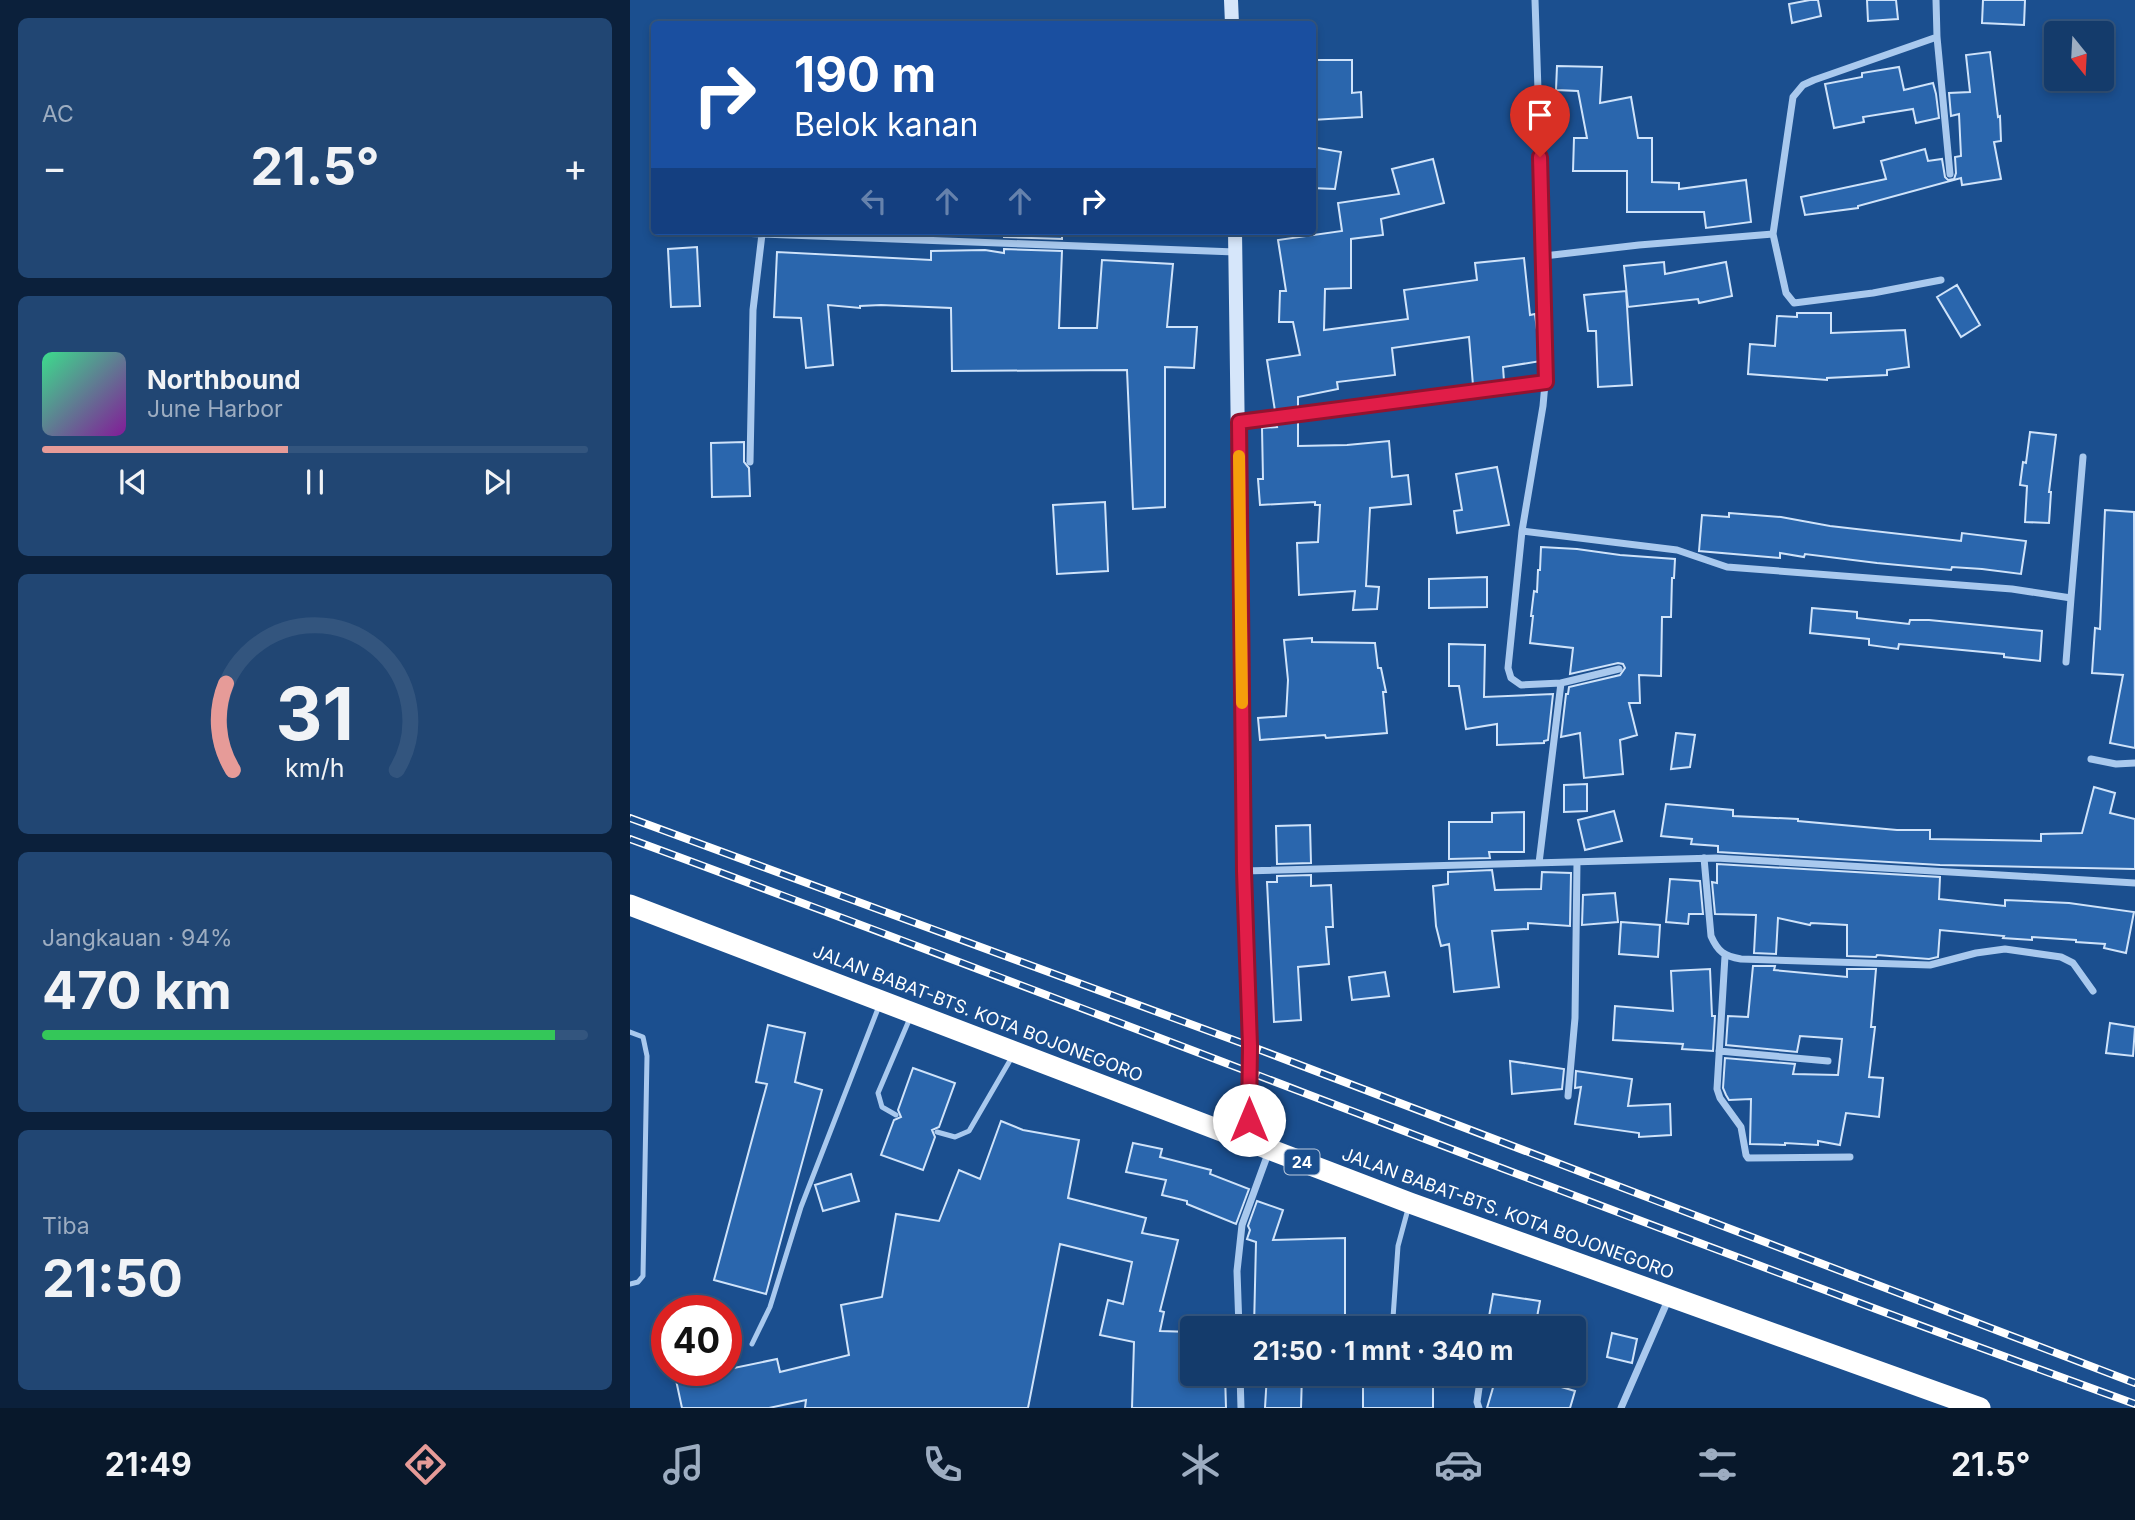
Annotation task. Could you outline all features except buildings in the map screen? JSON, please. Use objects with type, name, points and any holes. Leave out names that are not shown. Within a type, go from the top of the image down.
[{"type":"highway","name":"JALAN BABAT-BTS. KOTA BOJONEGORO","points":[[630,905],[1410,1203],[1980,1408]]},
{"type":"street","points":[[1231,0],[1232,21]]},
{"type":"street","points":[[1535,0],[1546,382],[1522,531],[1508,668],[1510,678],[1521,685],[1561,683],[1619,669]]},
{"type":"street","points":[[1936,0],[1950,174]]},
{"type":"street","points":[[1937,37],[1814,80],[1797,90],[1790,110],[1773,234],[1786,293],[1794,303],[1873,293],[1941,280]]},
{"type":"street","points":[[1544,256],[1773,234]]},
{"type":"street","points":[[750,462],[753,310],[762,235]]},
{"type":"street","points":[[788,235],[1235,252]]},
{"type":"street","points":[[1235,235],[1244,871],[1250,1046],[1249,1143]]},
{"type":"street","points":[[1239,422],[1546,382]]},
{"type":"street","points":[[2066,662],[2083,457]]},
{"type":"street","points":[[1522,531],[1677,550],[1727,567],[2012,589],[2071,598]]},
{"type":"street","points":[[1539,863],[1561,683]]},
{"type":"street","points":[[2091,759],[2116,764],[2135,763]]},
{"type":"street","points":[[1244,871],[1704,858],[2135,883]]},
{"type":"street","points":[[1704,858],[1711,936],[1716,948],[1725,956],[1741,959],[1930,965],[1976,953],[2005,949],[2061,957],[2073,963],[2092,991]]},
{"type":"street","points":[[1568,1096],[1575,1018],[1577,862]]},
{"type":"street","points":[[1725,956],[1717,1089],[1720,1098],[1741,1127],[1744,1152],[1748,1158],[1850,1157]]},
{"type":"street","points":[[1720,1051],[1828,1061]]},
{"type":"street","points":[[1239,1316],[1237,1271],[1242,1225],[1270,1150]]},
{"type":"street","points":[[1621,1408],[1669,1296]]},
{"type":"street","points":[[1240,1386],[1241,1408]]},
{"type":"street","points":[[1479,1408],[1480,1386]]},
{"type":"lane","points":[[752,1344],[770,1307],[802,1207],[881,1000]]},
{"type":"lane","points":[[896,1115],[882,1107],[878,1093],[913,1012]]},
{"type":"lane","points":[[630,1032],[643,1037],[647,1056],[643,1276],[638,1282],[630,1284]]},
{"type":"lane","points":[[937,1132],[955,1137],[969,1131],[1015,1052]]},
{"type":"lane","points":[[1393,1316],[1398,1246],[1410,1203]]},
{"type":"railway","points":[[630,818],[1250,1046],[2135,1383]]},
{"type":"railway","points":[[630,839],[1758,1265],[2135,1404]]},
{"type":"slow traffic","points":[[1239,456],[1242,703]]},
{"type":"route","points":[[1249,1120],[1239,422],[1546,382],[1540,157]]}]
